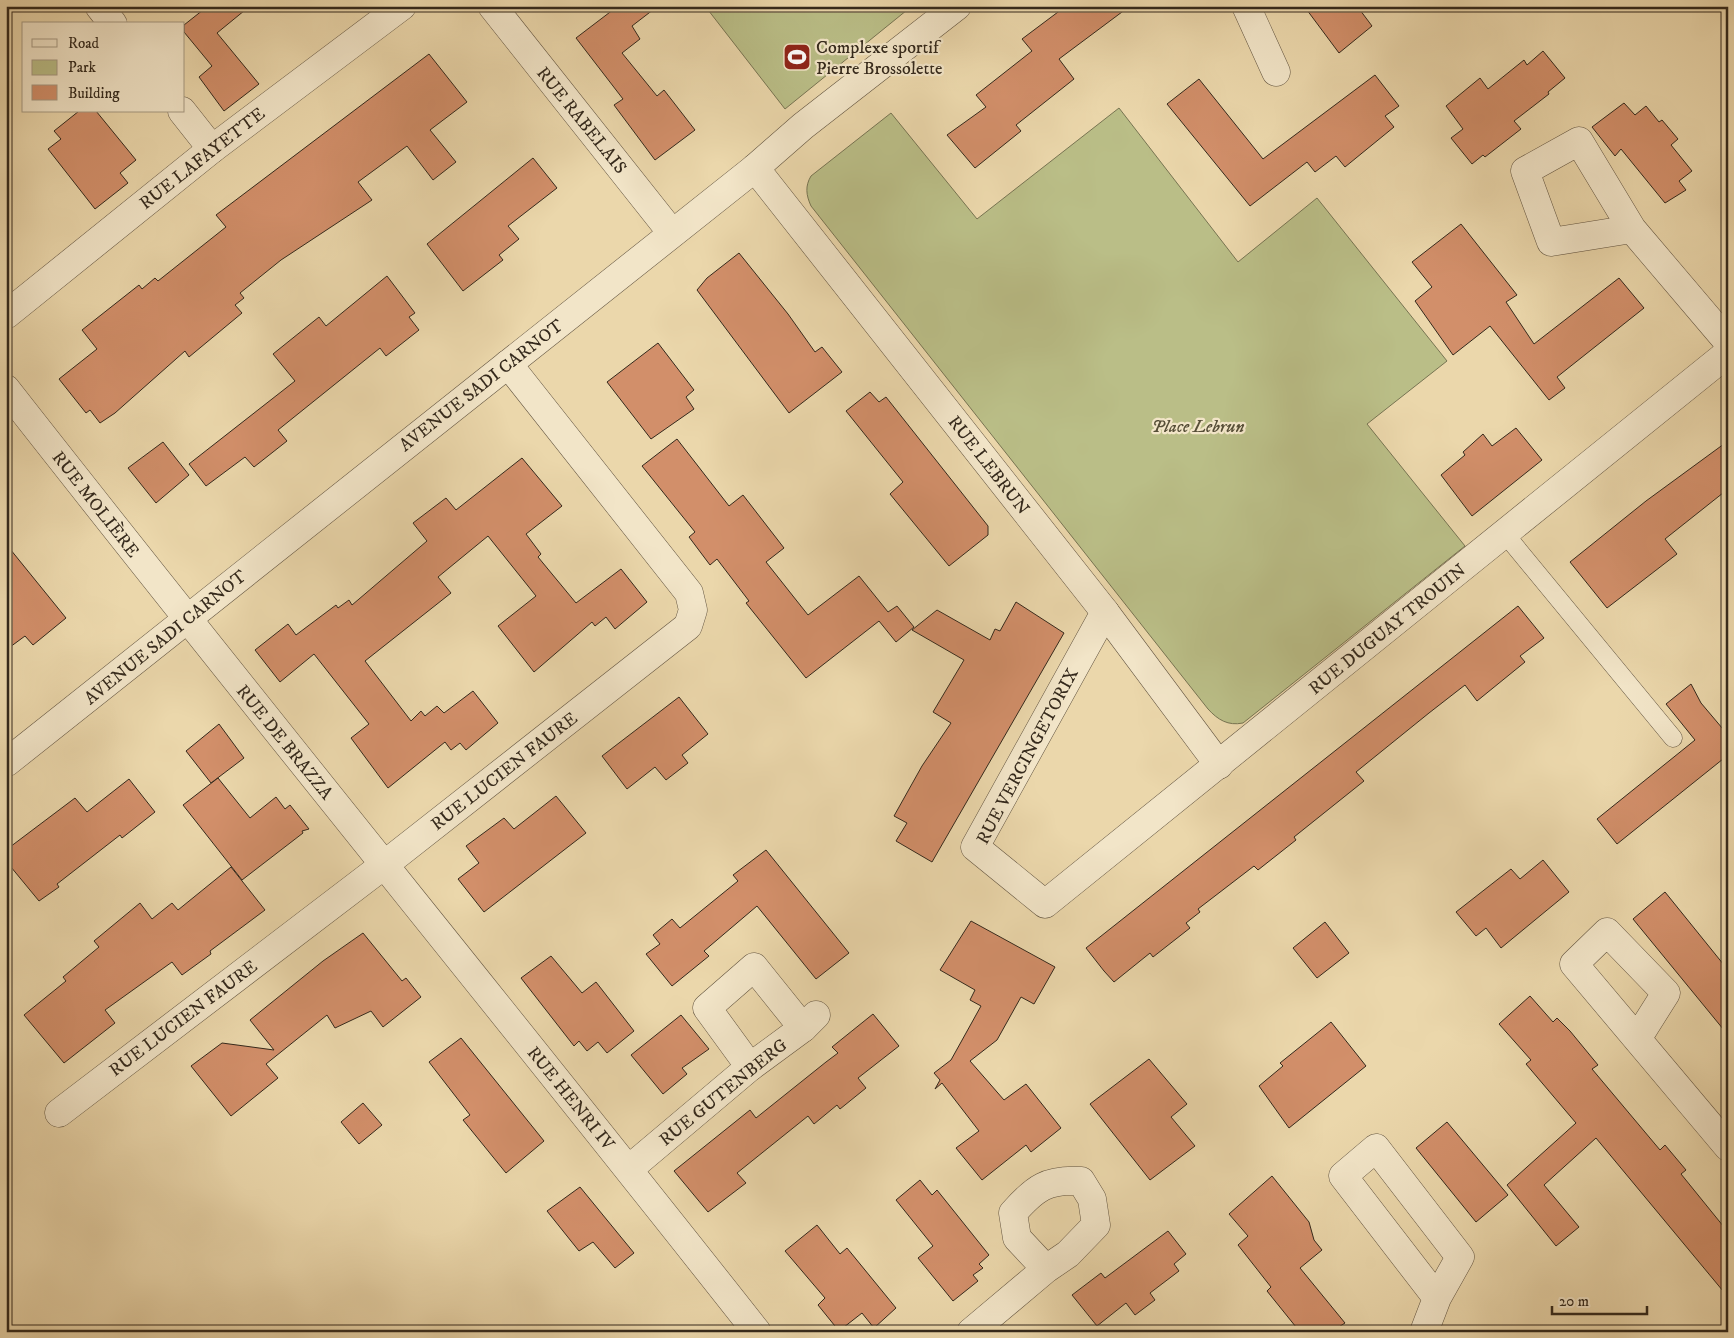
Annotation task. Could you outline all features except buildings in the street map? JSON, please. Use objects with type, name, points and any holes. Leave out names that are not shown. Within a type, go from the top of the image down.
[{"type":"street","points":[[99,6],[111,22]]},
{"type":"street","name":"RUE LAFAYETTE","points":[[6,315],[212,149],[402,6]]},
{"type":"street","name":"RUE RABELAIS","points":[[492,6],[672,233]]},
{"type":"street","name":"AVENUE SADI CARNOT","points":[[6,763],[755,168],[803,126],[957,6]]},
{"type":"street","points":[[1246,6],[1276,72]]},
{"type":"street","points":[[183,112],[212,149]]},
{"type":"street","name":"RUE LEBRUN","points":[[755,168],[1105,612],[1219,765]]},
{"type":"street","points":[[1632,229],[1728,342]]},
{"type":"street","name":"RUE DUGUAY TROUIN","points":[[1045,904],[1728,353]]},
{"type":"street","name":"RUE LUCIEN FAURE","points":[[59,1113],[384,865],[674,639],[688,626],[693,610],[689,593],[508,364]]},
{"type":"street","name":"RUE MOLIÈRE","points":[[6,389],[186,619]]},
{"type":"street","name":"RUE VERCINGETORIX","points":[[1045,904],[975,847],[1105,612]]},
{"type":"street","name":"RUE DE BRAZZA","points":[[186,619],[384,865]]},
{"type":"street","name":"RUE HENRI IV","points":[[384,865],[629,1169],[757,1332]]},
{"type":"street","name":"RUE GUTENBERG","points":[[629,1169],[750,1067],[810,1022],[754,967],[707,1008],[750,1067]]},
{"type":"street","points":[[1637,1039],[1728,1148]]},
{"type":"street","points":[[1424,1332],[1438,1298],[1460,1257],[1376,1148],[1343,1176],[1438,1298]]},
{"type":"street","points":[[971,1332],[1046,1269]]},
{"type":"lane","points":[[1505,534],[1673,738]]},
{"type":"green space","name":"Complexe sportif Pierre Brossolette","points":[[705,6],[912,6],[785,109]]},
{"type":"green space","name":"Place Lebrun","points":[[1119,108],[1238,262],[1317,198],[1447,361],[1367,424],[1465,546],[1243,723],[1238,724],[1224,721],[1208,709],[811,206],[807,194],[807,187],[811,176],[891,113],[977,219]]},
{"type":"place","name":"Complexe sportif Pierre Brossolette","points":[[797,57]]}]
